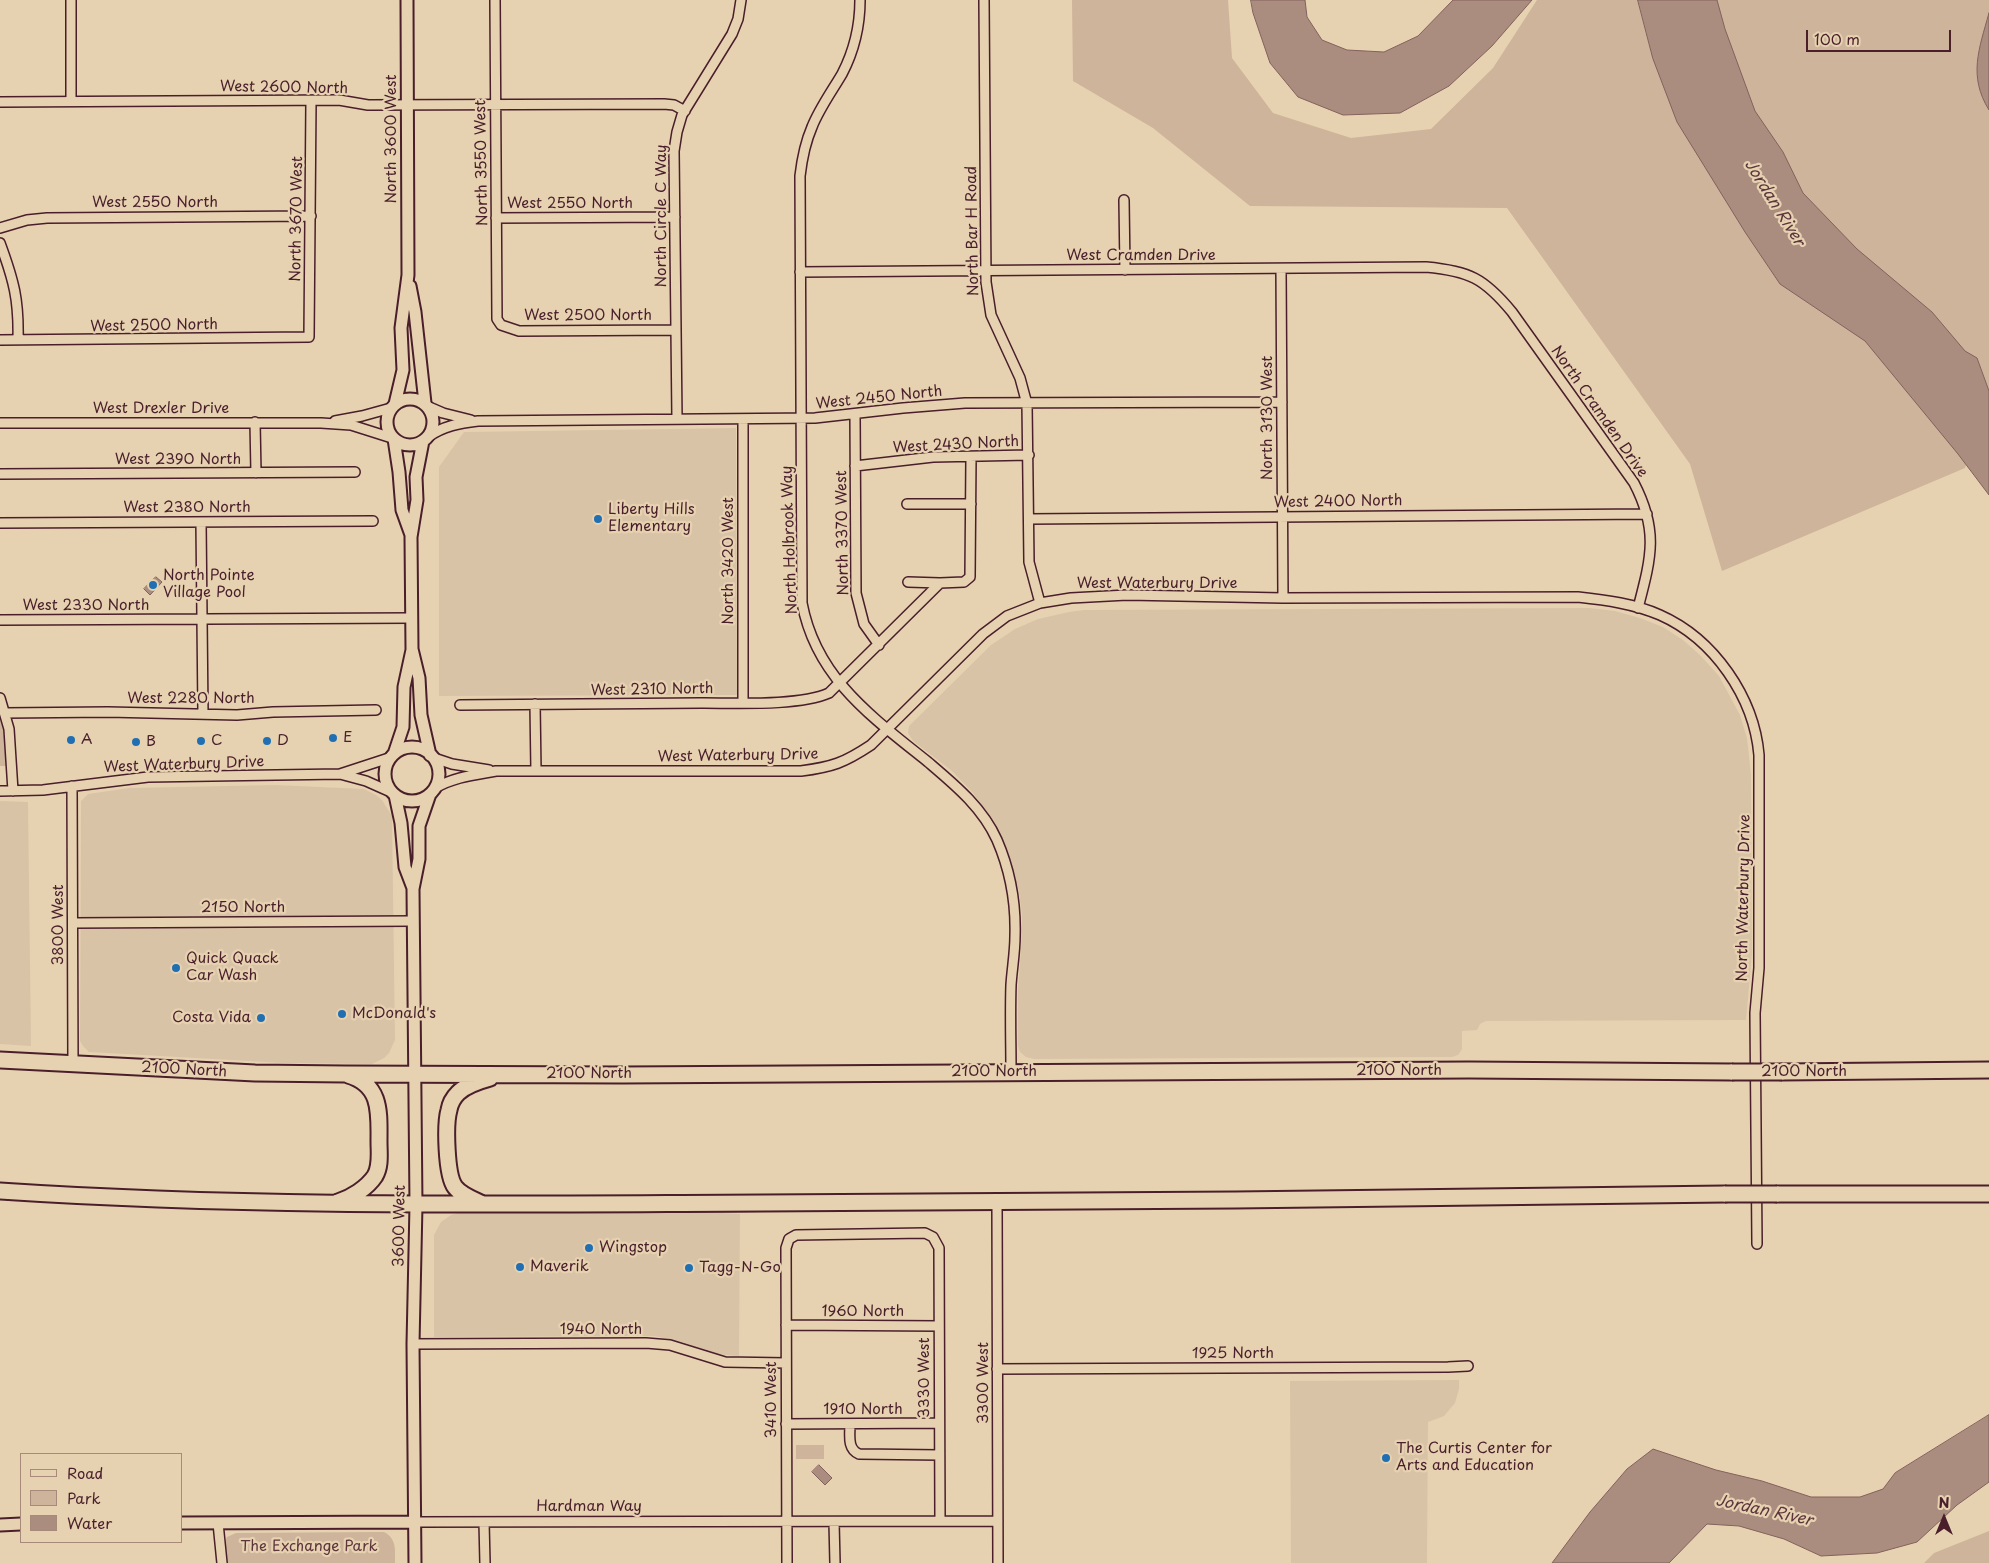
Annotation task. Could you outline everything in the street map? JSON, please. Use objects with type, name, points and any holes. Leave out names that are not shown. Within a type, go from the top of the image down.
[{"type":"highway","name":"2100 North","points":[[0,1060],[255,1073],[345,1074],[1989,1070]]},
{"type":"highway","points":[[332,1204],[350,1197],[364,1188],[375,1175],[378,1164],[379,1112],[377,1101],[372,1092],[363,1083],[345,1074]]},
{"type":"highway","points":[[488,1205],[467,1197],[456,1188],[452,1181],[448,1167],[447,1117],[454,1099],[466,1088],[504,1074]]},
{"type":"highway","points":[[0,1191],[161,1199],[416,1205],[1285,1201],[1725,1194],[1989,1194]]},
{"type":"street","points":[[71,0],[71,101]]},
{"type":"street","name":"North 3550 West","points":[[495,0],[496,310],[501,325]]},
{"type":"street","name":"North Circle C Way","points":[[677,419],[674,151],[677,132],[685,111],[732,34],[738,19],[741,0]]},
{"type":"street","name":"North Holbrook Way","points":[[860,0],[857,33],[852,50],[843,72],[812,125],[806,142],[800,176],[802,603],[810,634],[818,652],[840,684],[887,729],[963,792],[983,816],[1002,853],[1012,893],[1015,922],[1010,1072]]},
{"type":"street","name":"North Bar H Road","points":[[984,0],[987,298],[991,315],[1020,378],[1027,404],[1029,562],[1040,603]]},
{"type":"street","name":"North 3600 West","points":[[393,406],[403,370],[401,328],[408,275],[406,1]]},
{"type":"street","name":"North 3670 West","points":[[309,338],[311,100]]},
{"type":"street","name":"West 2600 North","points":[[0,102],[339,100],[368,105],[664,104],[674,105],[685,111]]},
{"type":"street","points":[[1124,200],[1125,270]]},
{"type":"street","name":"West 2550 North","points":[[0,228],[27,220],[47,218],[311,216]]},
{"type":"street","name":"West 2550 North","points":[[496,218],[675,217]]},
{"type":"street","points":[[0,243],[16,288],[18,340]]},
{"type":"street","name":"West Cramden Drive","points":[[800,272],[1426,267],[1466,273],[1480,281]]},
{"type":"street","name":"North 3130 West","points":[[1281,268],[1283,598]]},
{"type":"street","name":"North 3600 West","points":[[408,275],[415,312],[427,405]]},
{"type":"street","name":"North Cramden Drive","points":[[1480,281],[1499,297],[1512,312],[1634,483],[1647,514],[1651,544],[1638,608]]},
{"type":"street","name":"West 2500 North","points":[[501,325],[519,331],[676,330]]},
{"type":"street","name":"West 2500 North","points":[[0,340],[309,338]]},
{"type":"street","points":[[411,536],[402,510],[399,472],[393,439],[387,420],[393,406],[406,398],[413,398],[427,405],[432,413],[433,426],[425,439],[416,477],[417,500],[411,536],[412,648],[404,687],[403,726],[393,756],[385,771],[386,779],[394,794],[401,823],[404,867],[413,888]]},
{"type":"street","name":"West 2450 North","points":[[425,439],[438,430],[478,421],[800,418],[936,405],[1282,402]]},
{"type":"street","name":"West 2450 North","points":[[427,405],[442,413],[478,421]]},
{"type":"street","name":"West Drexler Drive","points":[[322,423],[362,416],[393,406]]},
{"type":"street","name":"North 3370 West","points":[[855,414],[856,593],[864,624],[879,644]]},
{"type":"street","name":"North 3420 West","points":[[743,419],[743,703]]},
{"type":"street","points":[[255,422],[256,473]]},
{"type":"street","name":"West Drexler Drive","points":[[0,423],[322,423],[351,425],[393,439]]},
{"type":"street","points":[[393,439],[411,445],[425,439]]},
{"type":"street","name":"West 2430 North","points":[[856,466],[933,457],[1029,456]]},
{"type":"street","points":[[908,582],[960,583],[968,580],[971,574],[971,457]]},
{"type":"street","name":"West 2390 North","points":[[0,474],[355,472]]},
{"type":"street","points":[[907,504],[971,504]]},
{"type":"street","name":"West 2400 North","points":[[1029,519],[1647,514]]},
{"type":"street","name":"West 2380 North","points":[[0,523],[373,521]]},
{"type":"street","points":[[201,522],[203,714]]},
{"type":"street","name":"West 2310 North","points":[[460,705],[743,703],[819,698],[840,684],[940,583]]},
{"type":"street","name":"West Waterbury Drive","points":[[432,756],[452,764],[496,771],[801,771],[828,767],[851,758],[871,745],[983,634],[1007,616],[1040,603],[1071,598],[1127,595],[1283,598],[1578,597],[1602,599],[1638,608]]},
{"type":"street","name":"North Waterbury Drive","points":[[1638,608],[1658,614],[1679,625],[1710,652],[1738,688],[1749,712],[1756,735],[1759,756],[1759,959],[1755,1013],[1757,1244]]},
{"type":"street","name":"West 2330 North","points":[[0,620],[412,618]]},
{"type":"street","points":[[412,648],[419,678],[421,715],[432,756],[439,773],[419,826],[419,859],[413,888]]},
{"type":"street","points":[[0,698],[11,740],[13,791]]},
{"type":"street","points":[[535,704],[536,771]]},
{"type":"street","name":"West 2280 North","points":[[5,713],[108,712],[203,714],[376,710]]},
{"type":"street","points":[[393,756],[405,748],[413,747],[421,749],[432,756]]},
{"type":"street","name":"West Waterbury Drive","points":[[0,792],[148,778],[340,774],[393,756]]},
{"type":"street","name":"West Waterbury Drive","points":[[432,791],[447,782],[466,776],[496,771]]},
{"type":"street","name":"West Waterbury Drive","points":[[340,774],[366,782],[394,794]]},
{"type":"street","name":"3800 West","points":[[72,786],[73,1064]]},
{"type":"street","points":[[394,794],[407,800],[415,801],[432,791]]},
{"type":"street","name":"3600 West","points":[[413,888],[416,1205],[413,1344],[415,1563]]},
{"type":"street","name":"2150 North","points":[[73,923],[413,921]]},
{"type":"street","name":"3300 West","points":[[997,1202],[998,1563]]},
{"type":"street","name":"3330 West","points":[[789,1238],[800,1234],[925,1233],[933,1237],[939,1248],[940,1522]]},
{"type":"street","name":"3410 West","points":[[787,1563],[786,1248],[789,1238]]},
{"type":"street","name":"1960 North","points":[[786,1326],[939,1326]]},
{"type":"street","name":"1940 North","points":[[413,1344],[646,1343],[670,1345],[725,1362],[786,1363]]},
{"type":"street","name":"1925 North","points":[[997,1369],[1468,1366]]},
{"type":"street","name":"1910 North","points":[[786,1424],[939,1423]]},
{"type":"street","points":[[850,1424],[850,1445],[854,1452],[859,1454],[939,1455]]},
{"type":"street","name":"Hardman Way","points":[[182,1523],[998,1521]]},
{"type":"street","points":[[484,1522],[485,1563]]},
{"type":"street","points":[[834,1522],[835,1563]]},
{"type":"street","points":[[218,1523],[222,1563]]},
{"type":"street","points":[[0,1525],[20,1524]]},
{"type":"shaded area","points":[[736,428],[737,695],[439,696],[439,467],[464,432]]},
{"type":"shaded area","points":[[1589,608],[1615,611],[1640,618],[1663,627],[1683,640],[1719,676],[1740,715],[1747,738],[1751,774],[1752,954],[1746,1020],[1486,1021],[1480,1024],[1477,1030],[1462,1031],[1462,1049],[1458,1055],[1452,1057],[1034,1059],[1026,1057],[1020,1052],[1018,1046],[1018,989],[1022,915],[1019,892],[1011,862],[994,823],[973,793],[952,771],[913,741],[908,733],[909,726],[991,645],[1015,629],[1038,619],[1084,610]]},
{"type":"shaded area","points":[[275,785],[364,789],[382,800],[392,816],[395,1040],[389,1053],[372,1064],[284,1063],[89,1052],[80,1041],[81,801],[88,794],[129,788]]},
{"type":"shaded area","points":[[0,801],[28,802],[31,1046],[0,1044]]},
{"type":"shaded area","points":[[701,1212],[740,1214],[739,1356],[714,1354],[681,1342],[654,1336],[434,1337],[434,1235],[441,1222],[451,1215],[458,1213]]},
{"type":"shaded area","points":[[1459,1380],[1459,1389],[1455,1403],[1444,1416],[1428,1422],[1427,1563],[1291,1563],[1290,1381]]},
{"type":"green space","points":[[1072,0],[1228,0],[1232,58],[1273,113],[1351,138],[1431,129],[1493,68],[1537,0],[1989,0],[1989,402],[1965,468],[1722,571],[1690,464],[1507,208],[1250,206],[1153,128],[1073,81]]},
{"type":"green space","points":[[0,718],[4,732],[6,766],[0,766]]},
{"type":"green space","points":[[796,1445],[824,1445],[824,1459],[796,1459]]},
{"type":"green space","points":[[1989,1531],[1989,1563],[1924,1563],[1934,1553]]},
{"type":"green space","name":"The Exchange Park","points":[[384,1532],[393,1541],[395,1563],[226,1563],[224,1544],[227,1537],[236,1533]]},
{"type":"water","points":[[1251,0],[1305,0],[1307,17],[1322,40],[1347,50],[1384,52],[1418,36],[1453,0],[1532,0],[1492,46],[1449,86],[1400,113],[1343,115],[1298,97],[1270,63],[1253,13]]},
{"type":"water","name":"Jordan River","points":[[1638,0],[1717,0],[1725,29],[1755,111],[1783,152],[1803,193],[1857,249],[1932,312],[1965,351],[1977,358],[1989,391],[1989,495],[1958,454],[1865,341],[1780,284],[1745,232],[1677,122],[1653,59]]},
{"type":"water","points":[[1989,13],[1989,110],[1979,86],[1977,62]]},
{"type":"water","name":"North Pointe Village Pool","points":[[156,577],[162,582],[150,595],[144,589]]},
{"type":"water","name":"Jordan River","points":[[1989,1415],[1989,1482],[1957,1505],[1917,1542],[1877,1553],[1821,1556],[1784,1539],[1739,1526],[1707,1524],[1669,1563],[1552,1563],[1590,1512],[1627,1469],[1653,1449],[1716,1470],[1762,1481],[1811,1497],[1860,1497],[1883,1489],[1895,1473]]},
{"type":"water","points":[[819,1465],[832,1478],[825,1485],[812,1472]]},
{"type":"place","name":"Liberty Hills Elementary","points":[[598,519]]},
{"type":"place","name":"North Pointe Village Pool","points":[[153,585]]},
{"type":"place","name":"E","points":[[333,738]]},
{"type":"place","name":"A","points":[[71,740]]},
{"type":"place","name":"C","points":[[201,741]]},
{"type":"place","name":"D","points":[[267,741]]},
{"type":"place","name":"B","points":[[136,742]]},
{"type":"place","name":"Quick Quack Car Wash","points":[[176,968]]},
{"type":"place","name":"McDonald's","points":[[342,1014]]},
{"type":"place","name":"Costa Vida","points":[[261,1018]]},
{"type":"place","name":"Wingstop","points":[[589,1248]]},
{"type":"place","name":"Maverik","points":[[520,1267]]},
{"type":"place","name":"Tagg-N-Go","points":[[689,1268]]},
{"type":"place","name":"The Curtis Center for Arts and Education","points":[[1386,1458]]}]
